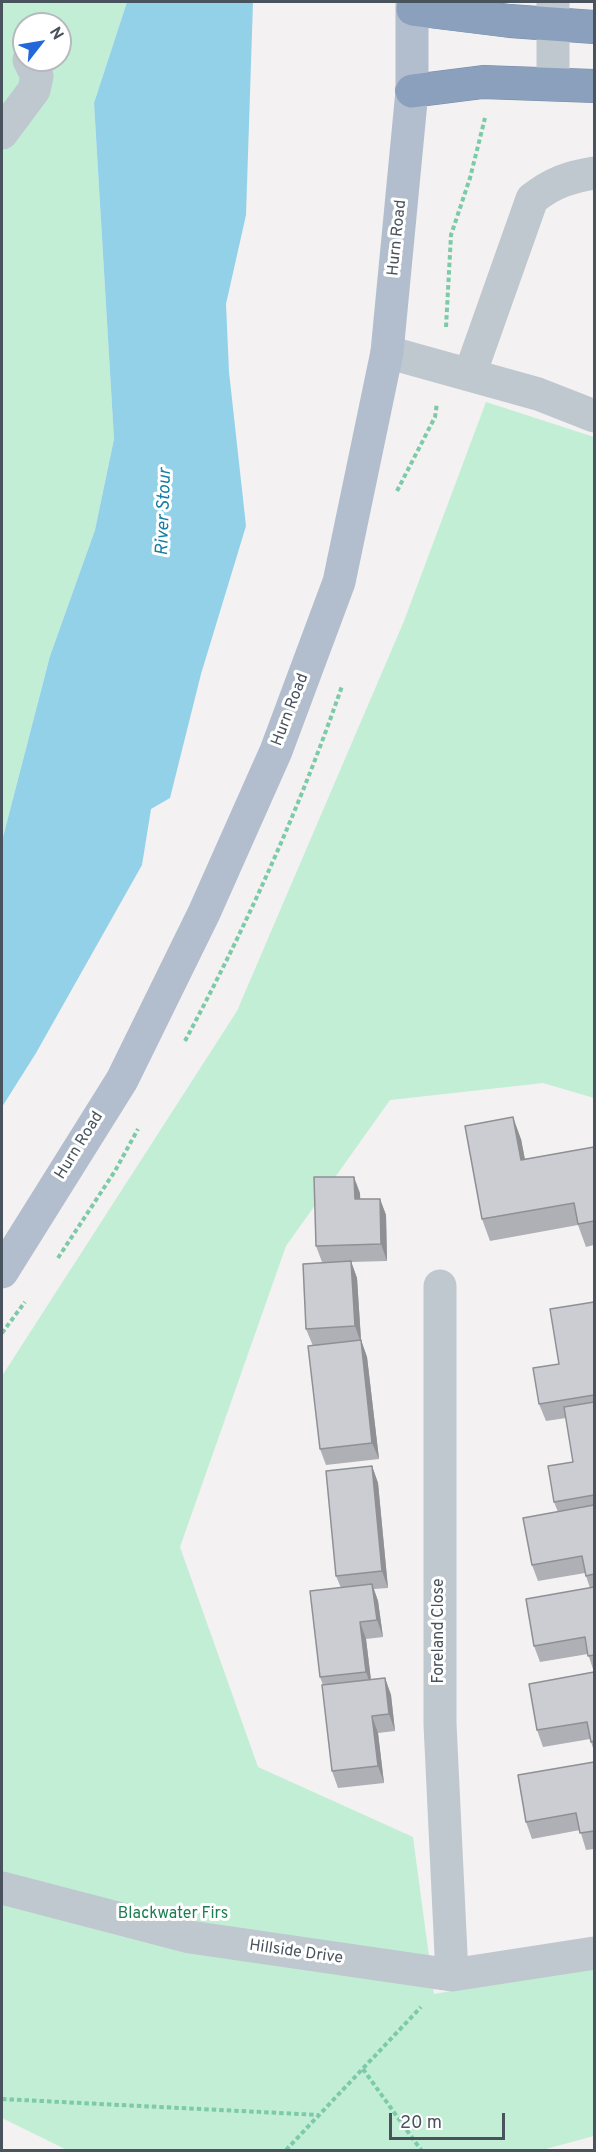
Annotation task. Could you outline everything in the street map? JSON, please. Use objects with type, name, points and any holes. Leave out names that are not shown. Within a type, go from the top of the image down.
[{"type":"highway","points":[[413,5],[553,13],[594,27]]},
{"type":"highway","points":[[412,90],[483,82],[594,86]]},
{"type":"main road","name":"Hurn Road","points":[[2,1272],[122,1080],[204,913],[276,751],[339,582],[387,352],[412,90],[413,5]]},
{"type":"street","points":[[552,84],[553,13]]},
{"type":"street","points":[[2,133],[34,90],[37,76],[35,72]]},
{"type":"street","points":[[470,374],[532,199],[547,187],[568,177],[594,173]]},
{"type":"street","points":[[387,352],[538,394],[594,416]]},
{"type":"street","name":"Foreland Close","points":[[440,1286],[440,1724],[452,1976]]},
{"type":"street","name":"Hillside Drive","points":[[2,1888],[190,1937],[452,1976],[594,1953]]},
{"type":"path","points":[[286,2151],[452,1976]]},
{"type":"path","points":[[363,2069],[421,2151]]},
{"type":"path","points":[[2,2099],[319,2115]]},
{"type":"green space","points":[[2,2],[127,2],[94,103],[114,439],[95,530],[50,656],[2,841]]},
{"type":"green space","name":"Blackwater Firs","points":[[486,402],[594,437],[594,1098],[543,1083],[390,1100],[286,1246],[180,1547],[258,1767],[413,1837],[434,1994],[594,1966],[594,2136],[542,2150],[67,2150],[2,2118],[2,1376],[237,1011],[404,621]]},
{"type":"water","name":"River Stour","points":[[127,2],[253,2],[246,215],[226,304],[229,372],[246,526],[201,674],[170,798],[151,809],[142,865],[36,1053],[2,1107],[2,841],[50,656],[95,530],[114,439],[94,103]]},
{"type":"building","points":[[513,1117],[521,1160],[594,1147],[594,1221],[578,1224],[574,1203],[482,1219],[465,1126]]},
{"type":"building","points":[[314,1177],[354,1177],[355,1199],[380,1199],[381,1244],[316,1246]]},
{"type":"building","points":[[351,1261],[355,1326],[306,1329],[303,1264]]},
{"type":"building","points":[[594,1302],[594,1395],[539,1404],[533,1368],[559,1364],[550,1309]]},
{"type":"building","points":[[361,1340],[372,1443],[320,1449],[308,1346]]},
{"type":"building","points":[[594,1402],[594,1495],[554,1502],[548,1466],[573,1462],[564,1407]]},
{"type":"building","points":[[372,1466],[382,1571],[336,1576],[326,1471]]},
{"type":"building","points":[[594,1505],[594,1574],[586,1576],[582,1556],[532,1565],[523,1518]]},
{"type":"building","points":[[372,1584],[377,1620],[360,1622],[366,1672],[320,1677],[310,1591]]},
{"type":"building","points":[[594,1587],[594,1655],[588,1656],[585,1637],[534,1646],[526,1599]]},
{"type":"building","points":[[594,1672],[594,1741],[591,1742],[587,1722],[537,1730],[529,1684]]},
{"type":"building","points":[[385,1678],[389,1714],[372,1716],[378,1766],[332,1771],[322,1685]]},
{"type":"building","points":[[594,1762],[594,1831],[580,1833],[576,1813],[526,1822],[518,1775]]}]
